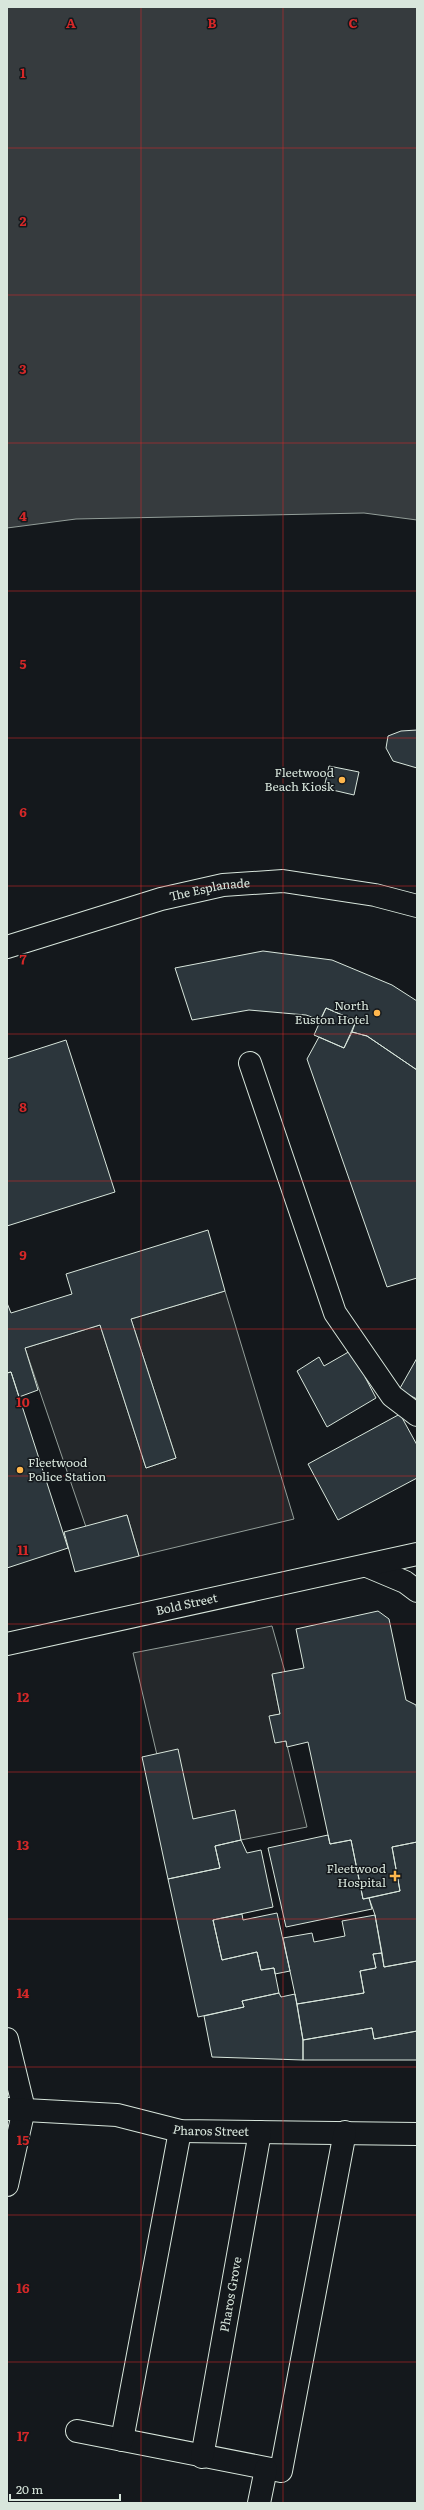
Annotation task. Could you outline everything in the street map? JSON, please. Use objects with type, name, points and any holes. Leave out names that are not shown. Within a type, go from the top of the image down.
[{"type":"street","name":"The Esplanade","points":[[7,948],[161,899],[223,885],[283,881],[375,895],[417,906]]},
{"type":"street","points":[[250,1063],[335,1313],[392,1396],[417,1415]]},
{"type":"street","name":"Bold Street","points":[[7,1644],[417,1554]]},
{"type":"street","points":[[367,1566],[405,1582],[417,1591]]},
{"type":"street","points":[[7,2039],[15,2109],[7,2185]]},
{"type":"street","name":"Pharos Street","points":[[15,2109],[117,2114],[180,2131],[417,2134]]},
{"type":"street","points":[[122,2440],[180,2131]]},
{"type":"street","name":"Pharos Grove","points":[[202,2457],[260,2132]]},
{"type":"street","points":[[77,2431],[202,2457],[281,2471],[345,2132]]},
{"type":"street","points":[[260,2503],[266,2469]]},
{"type":"shaded area","points":[[7,7],[417,7],[417,520],[364,513],[76,519],[7,528]]},
{"type":"shaded area","points":[[225,1291],[294,1519],[139,1556],[127,1515],[86,1527],[25,1348],[100,1325],[146,1468],[176,1458],[131,1319]]},
{"type":"shaded area","points":[[272,1626],[285,1672],[272,1675],[280,1714],[270,1716],[286,1741],[307,1827],[241,1840],[235,1811],[193,1819],[157,1755],[133,1653]]},
{"type":"building","points":[[417,730],[417,768],[393,761],[386,748],[388,736],[401,731]]},
{"type":"building","name":"Fleetwood Beach Kiosk","points":[[329,766],[359,772],[354,795],[324,788]]},
{"type":"building","name":"North Euston Hotel","points":[[263,951],[332,960],[392,985],[417,1001],[417,1070],[367,1036],[352,1032],[356,1021],[326,1008],[320,1020],[306,1015],[249,1010],[192,1020],[175,968]]},
{"type":"building","points":[[326,1008],[356,1021],[344,1048],[314,1035]]},
{"type":"building","points":[[352,1032],[367,1036],[417,1070],[417,1278],[387,1287],[307,1059],[319,1037],[344,1048]]},
{"type":"building","points":[[66,1040],[115,1192],[7,1226],[7,1059]]},
{"type":"building","points":[[208,1230],[225,1291],[131,1319],[176,1458],[146,1468],[100,1325],[25,1348],[38,1390],[19,1397],[11,1372],[7,1373],[7,1303],[11,1313],[72,1294],[66,1274]]},
{"type":"building","points":[[352,1350],[370,1374],[365,1377],[376,1398],[327,1427],[297,1371],[319,1357],[324,1366]]},
{"type":"building","points":[[417,1358],[417,1399],[399,1390]]},
{"type":"building","points":[[11,1372],[68,1548],[7,1568],[7,1373]]},
{"type":"building","points":[[400,1414],[417,1445],[417,1478],[338,1520],[308,1464]]},
{"type":"building","points":[[127,1515],[139,1556],[75,1572],[64,1532]]},
{"type":"building","name":"Fleetwood Hospital","points":[[378,1611],[389,1619],[406,1700],[416,1705],[417,1842],[392,1847],[400,1891],[363,1899],[351,1840],[330,1844],[308,1742],[287,1747],[286,1741],[275,1743],[269,1716],[280,1714],[272,1674],[304,1668],[296,1629]]},
{"type":"building","points":[[178,1749],[193,1819],[235,1810],[241,1840],[215,1846],[220,1868],[168,1879],[142,1757]]},
{"type":"building","points":[[328,1835],[330,1844],[351,1840],[363,1899],[369,1898],[372,1909],[286,1927],[268,1848]]},
{"type":"building","points":[[241,1840],[247,1853],[261,1850],[273,1907],[213,1920],[222,1960],[257,1952],[261,1970],[274,1968],[279,1993],[242,2001],[244,2007],[198,2017],[168,1879],[220,1868],[215,1846]]},
{"type":"building","points":[[417,1842],[417,1961],[384,1967],[375,1915],[369,1898],[400,1891],[392,1847]]},
{"type":"building","points":[[277,1913],[290,1971],[275,1974],[274,1968],[261,1970],[257,1952],[222,1960],[213,1920],[242,1914],[243,1920]]},
{"type":"building","points":[[375,1915],[382,1953],[373,1954],[376,1968],[360,1971],[364,1993],[297,2004],[283,1938],[312,1933],[314,1942],[345,1936],[342,1921]]},
{"type":"building","points":[[382,1953],[384,1967],[417,1961],[417,2031],[374,2039],[372,2028],[303,2040],[297,2004],[364,1993],[360,1971],[376,1968],[373,1954]]},
{"type":"building","points":[[279,1993],[281,1997],[295,1994],[303,2040],[303,2060],[212,2057],[204,2016],[244,2007],[242,2001]]},
{"type":"building","points":[[372,2028],[374,2039],[417,2031],[417,2060],[303,2060],[303,2040]]},
{"type":"place","name":"Fleetwood Beach Kiosk","points":[[342,780]]},
{"type":"place","name":"North Euston Hotel","points":[[377,1013]]},
{"type":"place","name":"Fleetwood Police Station","points":[[20,1470]]},
{"type":"place","name":"Fleetwood Hospital","points":[[395,1876]]}]
